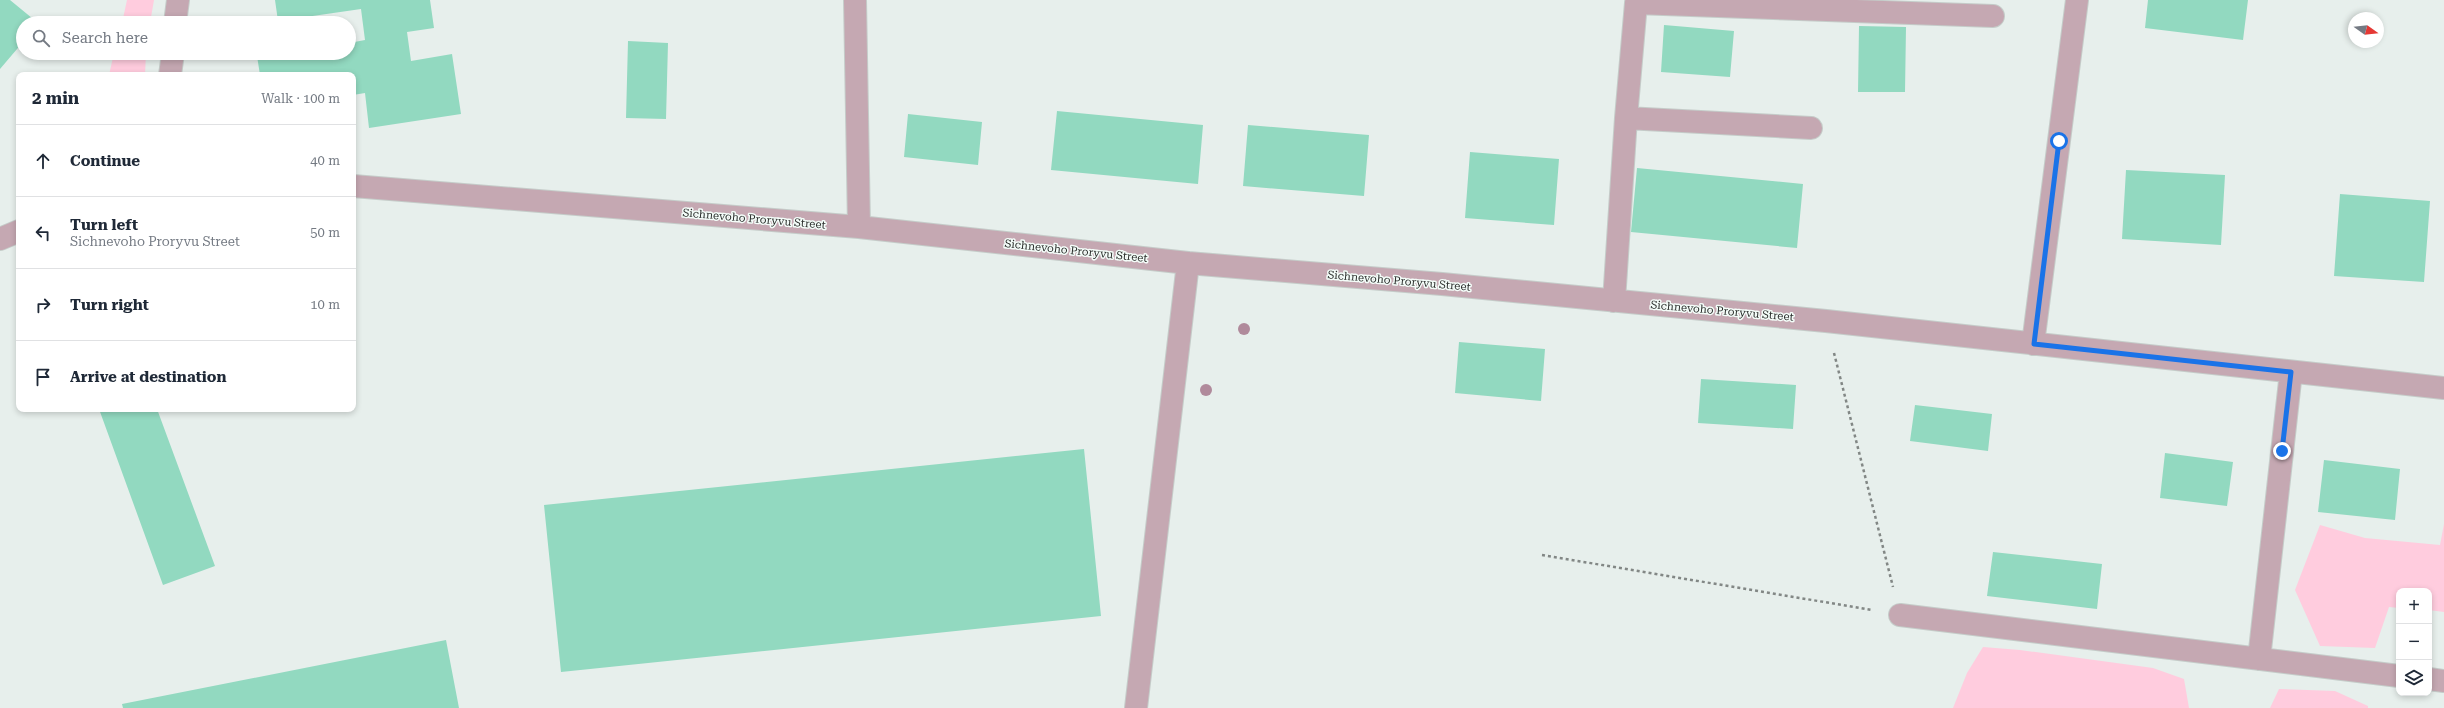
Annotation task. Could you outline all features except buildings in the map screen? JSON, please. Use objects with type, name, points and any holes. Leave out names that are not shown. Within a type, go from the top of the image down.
[{"type":"street","points":[[177,16],[178,0]]},
{"type":"street","points":[[855,0],[859,227]]},
{"type":"street","points":[[2034,344],[2077,0]]},
{"type":"street","points":[[1614,301],[1626,118],[1636,3],[1993,16]]},
{"type":"street","points":[[170,72],[172,60]]},
{"type":"street","points":[[1626,118],[1811,128]]},
{"type":"street","name":"Sichnevoho Proryvu Street","points":[[356,186],[859,227],[1188,263],[1442,284],[1826,321],[2444,388]]},
{"type":"street","points":[[0,239],[16,233]]},
{"type":"street","points":[[1136,708],[1188,263]]},
{"type":"street","points":[[2259,659],[2291,372]]},
{"type":"street","points":[[1900,615],[2396,676]]},
{"type":"street","points":[[2432,679],[2444,681]]},
{"type":"path","points":[[1542,555],[1900,615],[1826,321]]},
{"type":"shaded area","points":[[127,0],[154,0],[151,16],[124,16]]},
{"type":"shaded area","points":[[112,60],[146,60],[145,72],[110,72]]},
{"type":"shaded area","points":[[2444,524],[2444,612],[2432,610],[2432,588],[2396,588],[2396,608],[2389,607],[2375,648],[2320,646],[2295,590],[2320,525],[2365,538],[2440,545]]},
{"type":"shaded area","points":[[1983,647],[2020,650],[2153,668],[2184,679],[2189,708],[1953,708],[1967,673]]},
{"type":"shaded area","points":[[2279,689],[2335,691],[2368,706],[2368,708],[2270,708]]},
{"type":"route","points":[[2059,141],[2034,344],[2291,372],[2282,451]]}]
